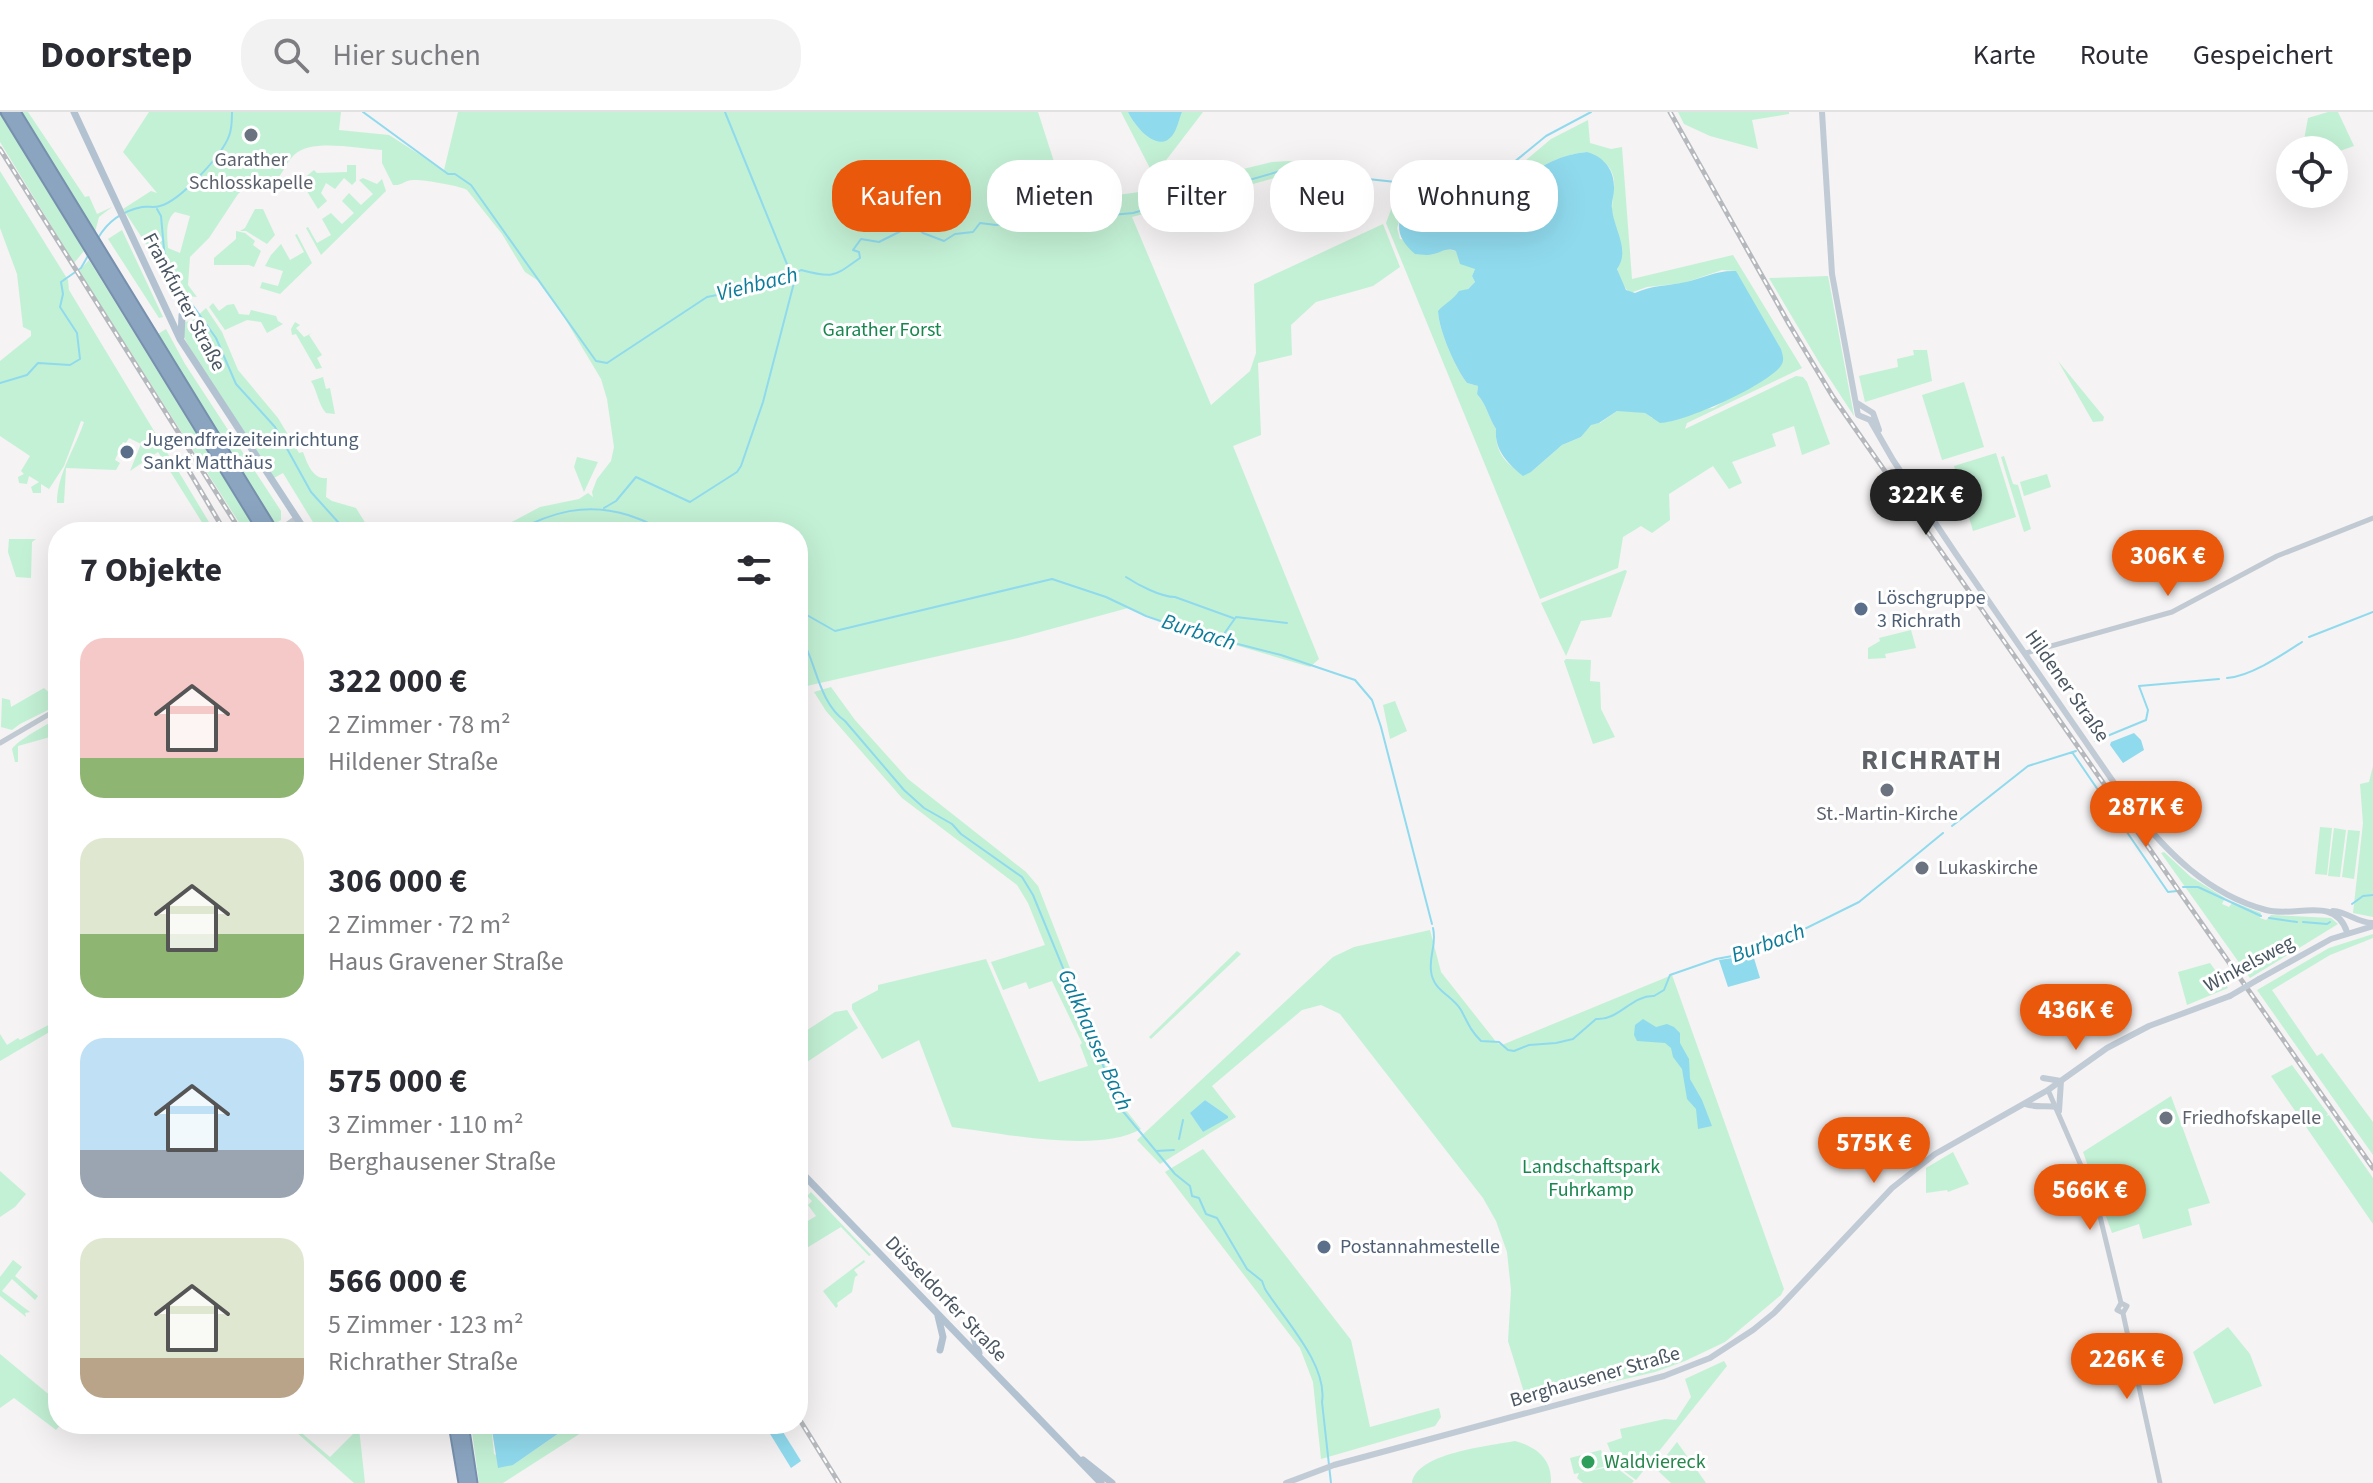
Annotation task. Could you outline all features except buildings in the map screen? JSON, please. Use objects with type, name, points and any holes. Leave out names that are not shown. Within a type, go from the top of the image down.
[{"type":"highway","points":[[6,112],[88,237],[264,522]]},
{"type":"highway","points":[[15,112],[88,237]]},
{"type":"highway","points":[[456,1434],[464,1483]]},
{"type":"highway","points":[[465,1434],[472,1483]]},
{"type":"main road","name":"Hildener Straße","points":[[1823,113],[1832,274],[1858,415],[1868,417],[1956,554],[2130,806],[2155,837],[2185,868],[2213,888],[2267,911],[2325,910]]},
{"type":"main road","name":"Frankfurter Straße","points":[[75,114],[180,339],[298,521]]},
{"type":"main road","points":[[180,339],[182,315]]},
{"type":"main road","name":"Hildener Straße","points":[[1857,402],[1873,413],[1882,441]]},
{"type":"main road","points":[[2325,910],[2345,913],[2361,922],[2373,924]]},
{"type":"main road","points":[[2325,910],[2341,917],[2351,931]]},
{"type":"main road","points":[[2351,931],[2352,918]]},
{"type":"main road","name":"Winkelsweg","points":[[1935,1154],[2048,1090],[2107,1048],[2149,1026],[2230,996],[2301,954],[2373,924]]},
{"type":"main road","points":[[2025,1104],[2058,1109],[2061,1081],[2043,1078]]},
{"type":"main road","name":"Berghausener Straße","points":[[1286,1483],[1334,1465],[1690,1367],[1730,1347],[1774,1313],[1892,1188],[1935,1154]]},
{"type":"main road","name":"Düsseldorfer Straße","points":[[808,1179],[1101,1483]]},
{"type":"main road","points":[[938,1314],[943,1337],[940,1350]]},
{"type":"main road","points":[[976,1322],[974,1338],[981,1359]]},
{"type":"main road","name":"Düsseldorfer Straße","points":[[1072,1451],[1112,1483]]},
{"type":"street","points":[[2026,653],[2172,612],[2277,556],[2373,518]]},
{"type":"street","points":[[0,743],[48,715]]},
{"type":"street","points":[[2048,1090],[2096,1200],[2121,1303],[2127,1307],[2123,1313],[2160,1483]]},
{"type":"green space","points":[[21,112],[28,112],[85,197],[89,196],[97,214],[112,207],[99,217],[95,232]]},
{"type":"green space","name":"Garather Forst","points":[[149,112],[341,112],[339,130],[389,135],[444,170],[458,112],[1038,112],[1053,160],[987,160],[987,232],[1122,232],[1122,194],[1138,192],[1138,215],[1132,217],[1211,405],[1250,371],[1256,353],[1254,284],[1366,232],[1374,232],[1374,228],[1383,224],[1400,267],[1373,286],[1316,302],[1291,325],[1292,355],[1258,363],[1261,435],[1233,446],[1319,659],[1310,667],[1191,632],[1128,608],[1018,638],[808,686],[808,522],[512,522],[540,507],[579,499],[588,493],[593,497],[597,479],[611,461],[614,447],[601,379],[564,317],[537,280],[525,272],[502,234],[467,190],[417,180],[393,185],[382,163],[382,150],[323,146],[302,150],[294,155],[271,186],[246,187],[238,194],[209,238],[190,257],[188,285],[197,297],[179,295],[172,290],[158,262],[123,209],[151,191],[157,193],[123,152]],"holes":[[[175,212],[190,216],[180,253],[168,248],[167,228],[172,215]]]},
{"type":"green space","points":[[1121,112],[1128,112],[1148,135],[1166,140],[1182,112],[1203,112],[1166,160],[1146,160]]},
{"type":"green space","points":[[1678,112],[1789,114],[1752,120],[1758,149],[1710,136],[1684,124]]},
{"type":"green space","points":[[2338,112],[2354,146],[2348,148],[2348,136],[2305,136],[2308,118]]},
{"type":"green space","points":[[0,114],[84,251],[74,263],[0,142]]},
{"type":"green space","points":[[1588,120],[1590,143],[1611,149],[1622,147],[1632,279],[1733,255],[1802,368],[1687,423],[1685,429],[1796,376],[1803,377],[1807,382],[1830,444],[1802,455],[1794,426],[1772,434],[1776,446],[1732,462],[1742,483],[1729,489],[1713,466],[1669,494],[1670,520],[1652,533],[1641,526],[1623,537],[1618,568],[1540,599],[1386,223],[1390,212],[1390,232],[1398,232],[1400,239],[1456,251],[1475,269],[1472,276],[1475,282],[1438,311],[1441,328],[1462,376],[1467,383],[1478,386],[1477,394],[1496,429],[1497,445],[1504,459],[1523,471],[1531,472],[1562,445],[1581,437],[1591,424],[1600,423],[1617,411],[1645,413],[1652,418],[1713,408],[1782,364],[1781,349],[1735,271],[1722,270],[1684,283],[1647,287],[1630,293],[1620,277],[1614,254],[1613,176],[1601,160],[1587,152],[1556,160],[1526,160],[1551,139]]},
{"type":"green space","name":"Garather Forst","points":[[1270,162],[1270,179],[1254,184],[1254,166]]},
{"type":"green space","points":[[347,165],[356,165],[356,181],[352,185],[344,178],[335,189],[326,183],[321,193],[327,201],[318,209],[303,185],[303,179],[314,170],[317,173],[347,172]]},
{"type":"green space","points":[[0,171],[68,280],[69,290],[209,522],[202,522],[158,452],[130,471],[141,444],[129,438],[126,443],[123,442],[115,460],[120,463],[116,470],[66,468],[64,503],[57,503],[63,472],[84,422],[81,421],[64,466],[49,489],[41,484],[41,493],[33,493],[31,487],[39,482],[29,476],[27,484],[19,483],[18,477],[24,474],[21,471],[30,456],[0,436],[0,361],[31,336],[31,331],[23,327],[17,274],[0,228]]},
{"type":"green space","points":[[363,178],[377,184],[382,179],[386,191],[321,255],[306,228],[317,243],[331,235],[322,219],[331,213],[342,224],[354,213],[342,201],[349,193],[361,205],[373,194],[359,180]]},
{"type":"green space","points":[[255,209],[263,209],[275,235],[267,244],[246,231],[240,231],[245,228]]},
{"type":"green space","points":[[122,230],[163,317],[159,318],[108,239]]},
{"type":"green space","points":[[236,231],[245,233],[255,241],[253,245],[261,251],[254,267],[214,265],[214,258],[236,239]]},
{"type":"green space","points":[[297,234],[312,263],[280,294],[260,288],[262,282],[278,286],[283,271],[265,266],[281,244],[290,260],[304,252]]},
{"type":"green space","points":[[89,260],[251,522],[239,522],[79,271]]},
{"type":"green space","points":[[1828,276],[1854,416],[1769,278]]},
{"type":"green space","points":[[213,303],[219,311],[234,304],[239,314],[249,315],[251,310],[276,316],[283,324],[267,333],[261,322],[247,320],[225,330],[209,307]]},
{"type":"green space","points":[[206,308],[222,332],[238,370],[278,418],[299,453],[303,452],[311,470],[327,478],[326,497],[356,508],[365,522],[313,522],[283,473],[272,479],[193,355],[182,333],[183,322],[192,321]]},
{"type":"green space","points":[[295,322],[300,325],[296,328],[304,337],[312,333],[309,335],[322,355],[317,358],[322,368],[316,369],[296,334],[292,335]]},
{"type":"green space","points":[[166,329],[185,364],[281,511],[281,520],[273,522],[158,334]]},
{"type":"green space","points":[[1913,350],[1927,350],[1932,381],[1865,402],[1859,376],[1898,367],[1897,359],[1914,355]]},
{"type":"green space","points":[[2058,361],[2104,417],[2103,421],[2093,422]]},
{"type":"green space","points":[[323,377],[326,389],[330,388],[335,414],[326,413],[323,409],[311,381]]},
{"type":"green space","points":[[1964,382],[1984,447],[1942,460],[1922,395]]},
{"type":"green space","points":[[1996,453],[2016,517],[1973,531],[1954,466]]},
{"type":"green space","points":[[2004,456],[2013,484],[2018,485],[2031,529],[2024,532],[2001,457]]},
{"type":"green space","points":[[577,457],[598,462],[584,492],[574,467]]},
{"type":"green space","points":[[2047,474],[2051,487],[2024,496],[2020,482]]},
{"type":"green space","points":[[9,539],[36,539],[32,542],[31,578],[16,577],[8,552]]},
{"type":"green space","points":[[1625,570],[1611,617],[1581,621],[1566,656],[1541,603]]},
{"type":"green space","points":[[1911,630],[1916,648],[1885,654],[1886,658],[1868,659],[1868,648],[1880,641],[1879,638]]},
{"type":"green space","points":[[1591,660],[1590,681],[1600,682],[1601,709],[1615,737],[1593,744],[1564,661]]},
{"type":"green space","points":[[831,687],[855,720],[908,779],[1026,872],[1038,886],[1108,1066],[1106,1071],[1125,1109],[1141,1129],[1123,1136],[1075,1141],[952,1127],[919,1040],[882,1059],[852,1004],[878,990],[878,985],[986,959],[1039,1082],[1088,1066],[1080,1045],[1082,1043],[1052,981],[1029,989],[1026,982],[1003,990],[991,962],[1045,945],[1017,885],[902,798],[826,711],[814,692]]},
{"type":"green space","points":[[44,688],[48,692],[48,710],[12,730],[1,727],[2,698],[10,700],[11,707]]},
{"type":"green space","points":[[1395,701],[1407,731],[1390,739],[1383,705]]},
{"type":"green space","points":[[48,724],[48,738],[18,746],[18,762],[15,762],[12,749]]},
{"type":"green space","points":[[2373,766],[2373,917],[2353,913],[2363,823],[2360,784],[2369,782]]},
{"type":"green space","points":[[2320,827],[2332,828],[2327,875],[2315,874]]},
{"type":"green space","points":[[2334,828],[2346,830],[2340,877],[2328,876]]},
{"type":"green space","points":[[2348,830],[2360,831],[2354,879],[2342,877]]},
{"type":"green space","points":[[2164,852],[2191,877],[2225,898],[2222,904],[2229,907],[2233,902],[2261,913],[2260,918],[2266,920],[2271,915],[2331,918],[2338,924],[2250,978],[2161,853]]},
{"type":"green space","name":"Landschaftspark Fuhrkamp","points":[[1430,930],[1441,972],[1497,1043],[1502,1045],[1672,975],[1784,1289],[1781,1295],[1725,1342],[1685,1361],[1655,1372],[1527,1402],[1508,1341],[1511,1290],[1507,1252],[1496,1221],[1483,1198],[1340,1014],[1321,1005],[1302,1010],[1212,1086],[1236,1117],[1160,1164],[1137,1140],[1333,957],[1354,947]],"holes":[[[1205,1100],[1228,1116],[1203,1132],[1191,1113]]]},
{"type":"green space","points":[[2373,934],[2373,938],[2330,955],[2272,990],[2317,1056],[2322,1053],[2373,1122],[2373,1155],[2257,990],[2329,948]]},
{"type":"green space","points":[[1237,951],[1241,954],[1151,1039],[1149,1037]]},
{"type":"green space","points":[[2210,963],[2228,988],[2187,1005],[2178,972]]},
{"type":"green space","points":[[847,1010],[858,1028],[808,1061],[808,1030],[835,1012]]},
{"type":"green space","points":[[48,1025],[48,1033],[0,1061],[0,1034],[7,1045],[18,1038],[20,1040]]},
{"type":"green space","points":[[2292,1065],[2373,1178],[2373,1224],[2271,1076]]},
{"type":"green space","points":[[2171,1096],[2210,1203],[2188,1209],[2192,1225],[2143,1239],[2139,1224],[2112,1233],[2083,1152]]},
{"type":"green space","points":[[1203,1149],[1351,1340],[1370,1427],[1439,1408],[1441,1417],[1435,1426],[1321,1459],[1313,1382],[1300,1348],[1165,1172]]},
{"type":"green space","points":[[1953,1152],[1969,1184],[1948,1192],[1926,1193],[1926,1168]]},
{"type":"green space","points":[[0,1171],[26,1194],[15,1207],[0,1217]]},
{"type":"green space","points":[[811,1192],[871,1255],[841,1227],[808,1247],[808,1221],[816,1216],[808,1205],[812,1201],[808,1195]]},
{"type":"green space","points":[[13,1260],[22,1267],[15,1276],[38,1296],[35,1300],[12,1279],[2,1291],[30,1312],[25,1313],[26,1317],[0,1296],[0,1277]]},
{"type":"green space","points":[[864,1260],[854,1270],[858,1275],[852,1292],[837,1303],[836,1308],[823,1291]]},
{"type":"green space","points":[[2228,1327],[2250,1354],[2262,1386],[2214,1404],[2193,1352]]},
{"type":"green space","points":[[0,1354],[48,1394],[48,1424],[14,1398],[0,1408]]},
{"type":"green space","points":[[1724,1361],[1727,1366],[1636,1480],[1616,1465],[1607,1443],[1622,1438],[1620,1429],[1665,1419],[1676,1420],[1691,1397],[1685,1379]]},
{"type":"green space","points":[[298,1434],[303,1434],[330,1457],[353,1434],[360,1434],[365,1483],[354,1483]]},
{"type":"green space","points":[[472,1434],[492,1434],[494,1454],[513,1465],[558,1434],[579,1434],[503,1483],[479,1483]]},
{"type":"green space","points":[[1515,1441],[1542,1455],[1549,1467],[1551,1483],[1412,1483],[1426,1464],[1439,1458]]},
{"type":"green space","points":[[1677,1442],[1706,1483],[1671,1483],[1656,1469]]},
{"type":"green space","points":[[1601,1450],[1606,1466],[1580,1473],[1614,1466],[1634,1481],[1632,1483],[1583,1483],[1577,1478],[1579,1473],[1574,1474],[1570,1458]]},
{"type":"water","points":[[1128,112],[1182,112],[1172,136],[1160,142],[1147,136]]},
{"type":"water","points":[[1587,152],[1604,161],[1611,171],[1613,216],[1622,247],[1617,269],[1626,290],[1635,293],[1736,271],[1781,349],[1783,361],[1758,384],[1687,417],[1660,423],[1645,413],[1617,411],[1591,425],[1581,437],[1562,445],[1523,476],[1499,449],[1496,429],[1477,394],[1478,386],[1467,383],[1462,376],[1441,328],[1438,311],[1459,291],[1468,289],[1475,282],[1472,276],[1475,269],[1460,264],[1456,251],[1452,250],[1415,254],[1400,232],[1558,232],[1556,160]]},
{"type":"water","points":[[2134,733],[2141,740],[2144,750],[2123,763],[2111,742]]},
{"type":"water","points":[[1753,955],[1760,978],[1728,987],[1719,960]]},
{"type":"water","points":[[1643,1019],[1656,1027],[1667,1024],[1680,1033],[1680,1043],[1689,1059],[1690,1079],[1712,1126],[1698,1129],[1696,1109],[1687,1099],[1682,1069],[1673,1057],[1671,1048],[1665,1043],[1637,1041],[1635,1025]]},
{"type":"water","points":[[1205,1100],[1228,1118],[1203,1132],[1190,1113]]},
{"type":"water","points":[[493,1434],[558,1434],[513,1465],[498,1468]]},
{"type":"water","points":[[770,1434],[784,1434],[801,1461],[791,1468]]},
{"type":"waterway","points":[[98,238],[122,214],[142,207],[160,206],[189,187],[225,144],[231,130],[232,112]]},
{"type":"waterway","name":"Viehbach","points":[[363,112],[448,174],[455,174],[471,185],[596,361],[607,363],[707,297],[778,283],[801,270],[828,275],[839,272],[860,258],[859,252],[853,250],[861,239],[879,242],[909,227],[944,241],[955,234],[973,232],[980,223],[1055,222],[1065,217],[1133,213],[1284,170],[1405,183],[1450,198],[1464,198],[1480,190],[1546,136],[1591,112]]},
{"type":"waterway","points":[[725,112],[791,274]]},
{"type":"waterway","name":"Galkhauser Bach","points":[[157,209],[161,216],[165,260],[171,275],[216,338],[236,384],[275,427],[311,492],[338,522]]},
{"type":"waterway","points":[[0,383],[27,375],[38,363],[70,365],[80,359],[77,333],[60,307],[63,294],[61,282],[81,268],[89,254]]},
{"type":"waterway","points":[[604,508],[616,501],[636,477],[690,502],[737,472],[763,402],[796,275]]},
{"type":"waterway","name":"Galkhauser Bach","points":[[536,522],[583,509],[613,511],[646,522]]},
{"type":"waterway","points":[[1126,577],[1157,593],[1233,618]]},
{"type":"waterway","name":"Burbach","points":[[808,616],[835,631],[1052,579],[1195,633],[1281,655],[1355,680],[1372,700],[1381,727],[1432,924]]},
{"type":"waterway","name":"Burbach","points":[[2309,637],[2373,612]]},
{"type":"waterway","points":[[1219,641],[1236,617],[1287,623]]},
{"type":"waterway","name":"Burbach","points":[[2227,678],[2256,669],[2302,642]]},
{"type":"waterway","name":"Galkhauser Bach","points":[[808,652],[828,702],[904,790],[924,808],[952,824],[961,834],[1022,877],[1033,895],[1121,1109],[1175,1174],[1190,1186],[1192,1196],[1199,1198],[1206,1214],[1217,1218],[1247,1269],[1262,1281],[1312,1358],[1322,1388],[1331,1483]]},
{"type":"waterway","name":"Burbach","points":[[2095,741],[2146,720],[2148,710],[2139,686],[2219,679]]},
{"type":"waterway","name":"Burbach","points":[[1952,826],[2028,766],[2076,751]]},
{"type":"waterway","points":[[2072,752],[2168,892],[2177,891]]},
{"type":"waterway","name":"Burbach","points":[[1433,928],[1431,965],[1435,983],[1461,1010],[1481,1041],[1499,1042],[1514,1051],[1529,1045],[1573,1039],[1596,1019],[1604,1019],[1639,999],[1664,990],[1670,975],[1716,959],[1760,951],[1859,902],[1943,833]]},
{"type":"waterway","points":[[2183,887],[2198,887],[2261,916]]},
{"type":"waterway","points":[[2352,904],[2363,896],[2373,895]]},
{"type":"waterway","points":[[2269,918],[2297,922]]},
{"type":"waterway","points":[[2303,922],[2330,922]]},
{"type":"waterway","points":[[1179,1139],[1183,1120]]},
{"type":"waterway","points":[[1156,1151],[1174,1150]]},
{"type":"railway","points":[[1670,112],[1833,397],[2373,1168]]},
{"type":"railway","points":[[0,149],[235,522]]},
{"type":"railway","points":[[182,459],[219,522]]},
{"type":"railway","points":[[808,1433],[839,1483]]},
{"type":"place","name":"Garather Schlosskapelle","points":[[251,135]]},
{"type":"place","name":"Jugendfreizeiteinrichtung Sankt Matthäus","points":[[127,452]]},
{"type":"place","name":"Löschgruppe 3 Richrath","points":[[1861,609]]},
{"type":"place","name":"St.-Martin-Kirche","points":[[1887,790]]},
{"type":"place","name":"Lukaskirche","points":[[1922,868]]},
{"type":"place","name":"Friedhofskapelle","points":[[2166,1118]]},
{"type":"place","name":"Postannahmestelle","points":[[1324,1247]]},
{"type":"place","name":"Waldviereck","points":[[1588,1462]]},
{"type":"district","name":"RICHRATH","points":[[1932,760]]}]
